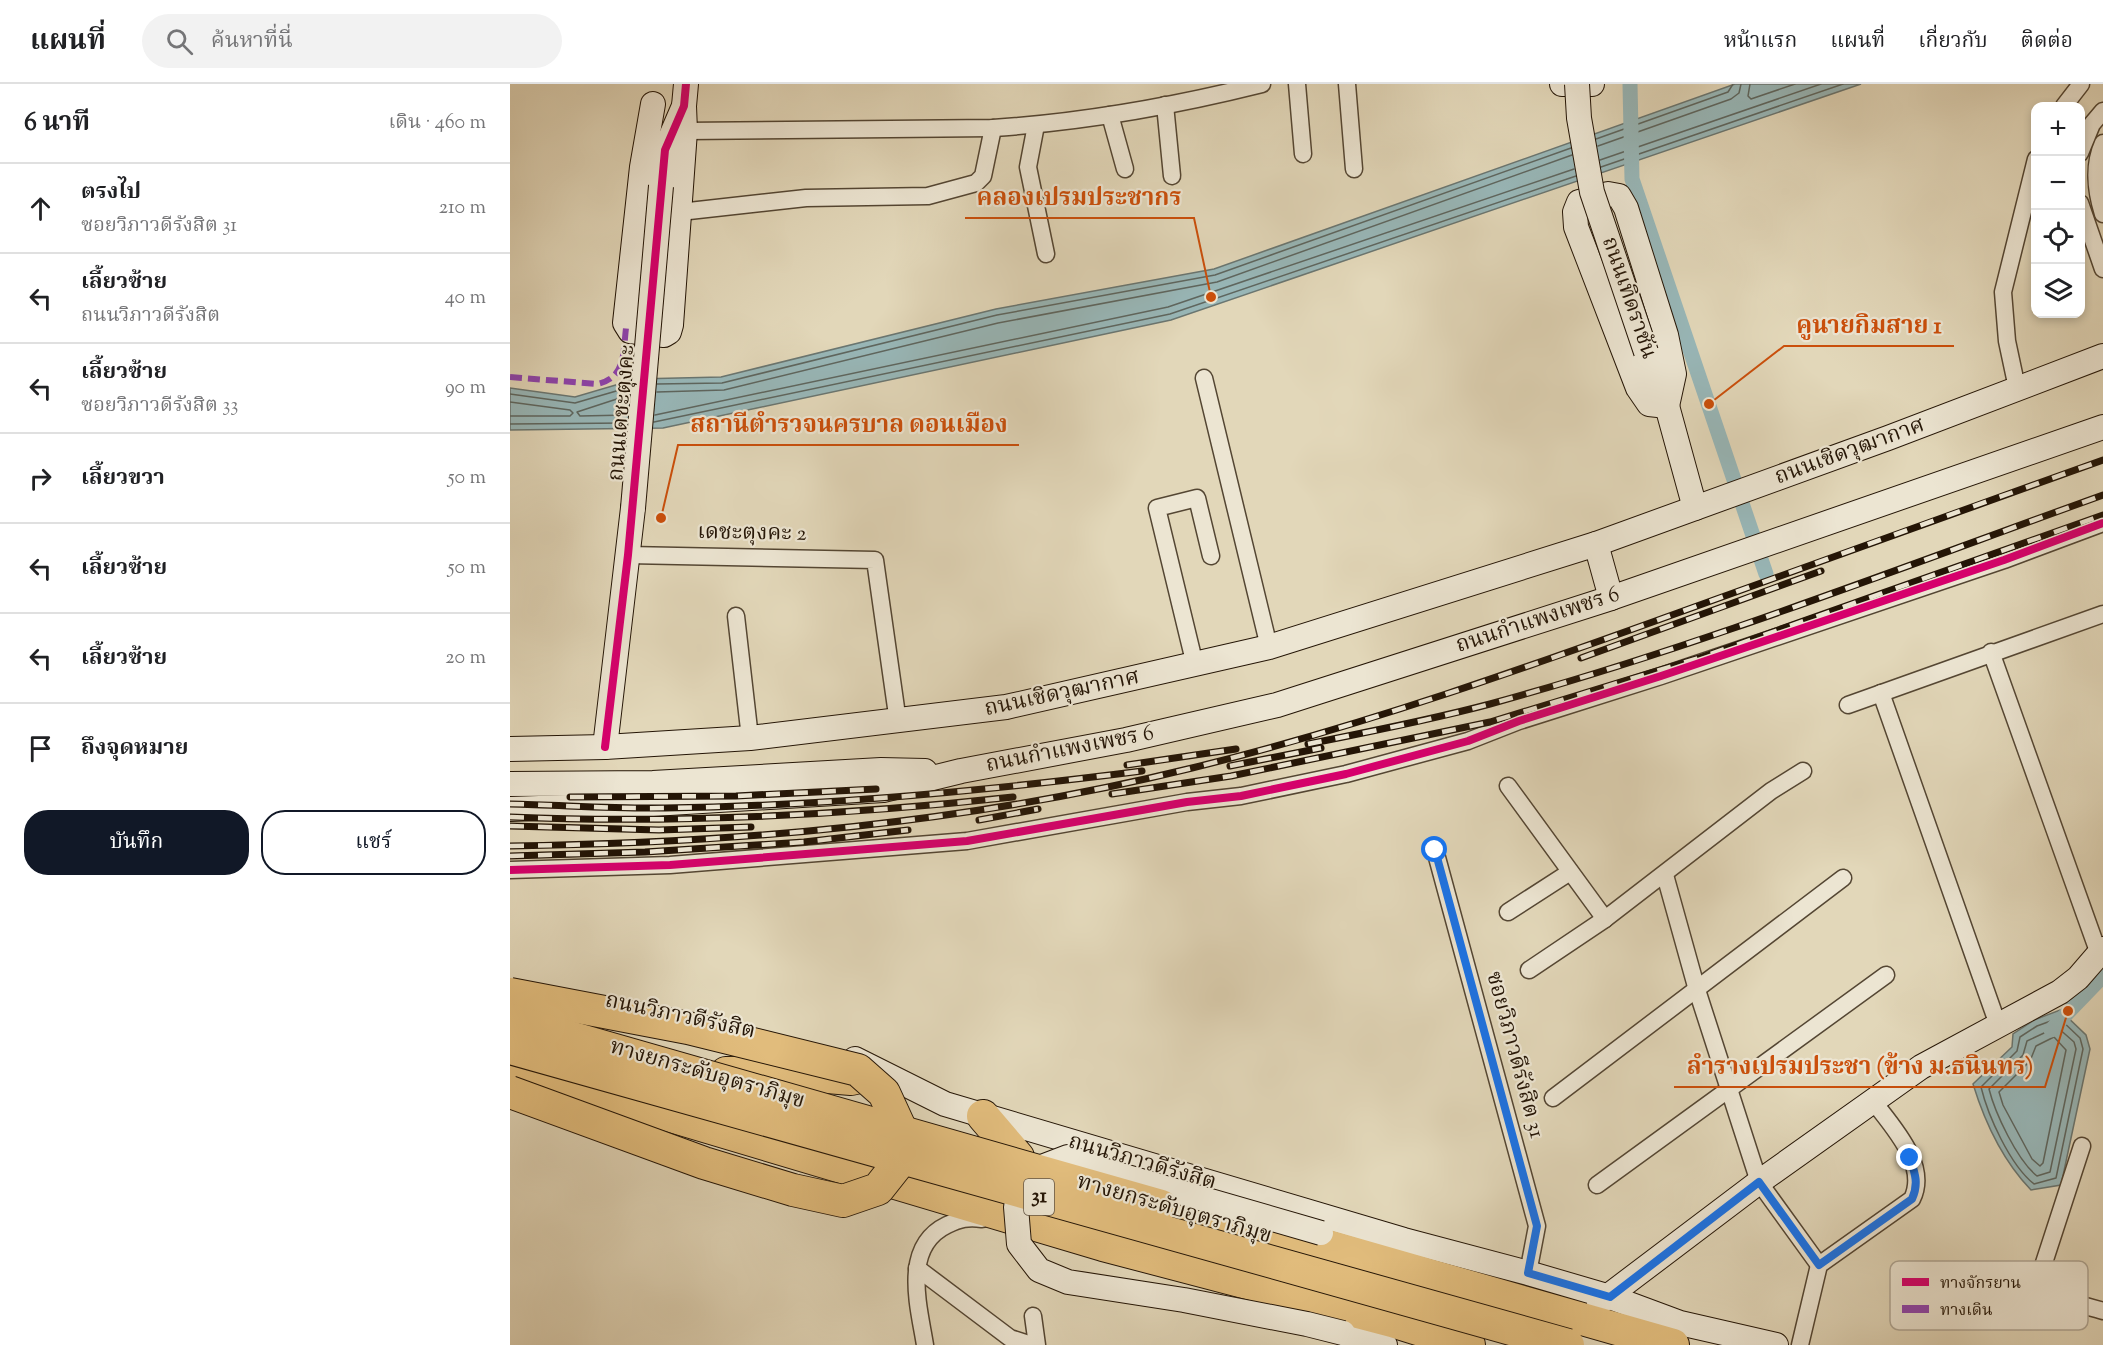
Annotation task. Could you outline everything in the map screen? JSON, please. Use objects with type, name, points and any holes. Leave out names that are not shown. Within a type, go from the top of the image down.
[{"type":"highway","points":[[510,994],[688,1028],[858,1070],[884,1093],[901,1130],[897,1165],[878,1188],[843,1201],[792,1190],[704,1162],[510,1092]]},
{"type":"highway","name":"ถนนวิภาวดีรังสิต","points":[[510,1013],[1018,1157],[1676,1334]]},
{"type":"highway","name":"ทางยกระดับอุตราภิมุข","points":[[510,1020],[1063,1177],[1632,1344]]},
{"type":"highway","name":"ทางยกระดับอุตราภิมุข","points":[[510,1048],[1568,1345]]},
{"type":"highway","name":"31","points":[[510,1068],[1389,1333],[1469,1345]]},
{"type":"highway","points":[[726,1073],[768,1072],[851,1080],[884,1072]]},
{"type":"highway","points":[[983,1116],[1018,1157]]},
{"type":"main road","points":[[1562,84],[1592,84]]},
{"type":"main road","name":"ถนนเทิดราชัน","points":[[1577,84],[1579,118],[1592,192],[1646,352],[1667,406],[1695,508]]},
{"type":"main road","points":[[654,94],[642,167],[626,328],[630,332],[664,335],[669,332],[680,212],[685,95]]},
{"type":"main road","name":"ถนนเดชะตุงคะ","points":[[654,94],[665,150]]},
{"type":"main road","name":"ถนนเดชะตุงคะ","points":[[605,747],[633,508],[665,150],[685,95]]},
{"type":"main road","points":[[1608,194],[1619,196],[1626,208],[1668,345],[1674,374],[1667,406],[1649,404],[1638,388],[1576,227],[1575,212],[1579,202],[1608,194]]},
{"type":"main road","name":"ถนนเชิดวุฒากาศ","points":[[510,749],[605,747],[750,738],[898,722],[1018,705],[1269,647],[1596,544],[2103,356]]},
{"type":"main road","name":"ถนนกำแพงเพชร 6","points":[[510,809],[653,804],[883,790],[961,771],[1126,740],[1276,705],[1611,598],[2103,427]]},
{"type":"main road","points":[[1596,544],[1611,598]]},
{"type":"main road","name":"ถนนกำแพงเพชร 6","points":[[510,784],[653,783],[881,770],[961,771]]},
{"type":"main road","points":[[1389,1333],[1343,1334],[1298,1322],[1059,1278],[1039,1270],[1019,1244],[1016,1207],[1034,1170],[1068,1157],[1103,1170],[1381,1250],[1599,1303],[1759,1182],[1944,1053],[2060,992],[2078,978],[2101,951]]},
{"type":"main road","name":"ถนนวิภาวดีรังสิต","points":[[510,980],[819,1047],[849,1056],[945,1104],[1404,1240],[1528,1273],[1676,1334],[1776,1345]]},
{"type":"main road","name":"31","points":[[1389,1333],[1445,1345]]},
{"type":"street","points":[[685,131],[795,128],[993,128],[1035,125],[1110,115],[1262,84]]},
{"type":"street","points":[[1297,84],[1303,154]]},
{"type":"street","points":[[1347,84],[1354,168]]},
{"type":"street","points":[[2067,102],[2081,84]]},
{"type":"street","points":[[1165,105],[1172,176]]},
{"type":"street","points":[[2085,146],[2097,128],[2103,111]]},
{"type":"street","points":[[1110,115],[1125,169]]},
{"type":"street","points":[[1035,125],[1028,167],[1046,254]]},
{"type":"street","points":[[680,212],[806,198],[928,196],[976,183],[983,176],[993,128]]},
{"type":"street","points":[[2103,143],[2097,162],[2098,198],[2103,214]]},
{"type":"street","points":[[2018,388],[2007,341],[2003,292],[2031,179]]},
{"type":"street","points":[[2082,210],[2103,269]]},
{"type":"street","points":[[1204,378],[1269,647]]},
{"type":"street","points":[[1195,665],[1156,508],[1197,498],[1211,556]]},
{"type":"street","points":[[510,870],[670,865],[967,841],[1186,802],[1241,796],[1346,774],[1433,752],[1519,721],[2004,560],[2103,523]]},
{"type":"street","name":"เดชะตุงคะ 2","points":[[628,555],[875,560],[898,722]]},
{"type":"street","points":[[1848,705],[1991,652],[2103,614]]},
{"type":"street","points":[[736,616],[750,738]]},
{"type":"street","points":[[1991,652],[2101,951]]},
{"type":"street","points":[[1881,693],[1998,1024]]},
{"type":"street","points":[[1529,970],[1665,875],[1771,790],[1803,771]]},
{"type":"street","points":[[1508,786],[1605,919]]},
{"type":"street","name":"ซอยวิภาวดีรังสิต 31","points":[[1435,850],[1537,1226],[1528,1273]]},
{"type":"street","points":[[1508,912],[1570,872]]},
{"type":"street","points":[[1665,875],[1697,990],[1759,1182],[1819,1265]]},
{"type":"street","points":[[1553,1098],[1843,878]]},
{"type":"street","points":[[1597,1185],[1886,975]]},
{"type":"street","points":[[1800,1345],[1819,1265],[1912,1199],[1916,1190],[1916,1180],[1902,1140],[1873,1101]]},
{"type":"street","points":[[2045,1261],[2082,1146]]},
{"type":"street","points":[[925,1345],[916,1287],[917,1268],[926,1242],[940,1228],[965,1216],[1103,1245]]},
{"type":"street","points":[[917,1268],[1000,1331],[1032,1345]]},
{"type":"street","points":[[2088,1306],[2103,1311]]},
{"type":"street","points":[[1033,1316],[1036,1345]]},
{"type":"water","points":[[1735,84],[1861,84],[1171,320],[663,428],[510,430],[510,388],[575,397],[636,379],[721,377],[996,309],[1214,269]]},
{"type":"water","points":[[2060,1010],[2086,1035],[2090,1049],[2061,1185],[2031,1190],[2012,1167],[1996,1141],[1973,1084],[2012,1047],[2013,1034],[2034,1020]]},
{"type":"waterway","points":[[1630,84],[1632,179],[1766,574]]},
{"type":"waterway","points":[[2051,1030],[2103,976]]},
{"type":"railway","points":[[510,846],[682,840],[768,835],[854,826],[1024,803],[1192,768],[1384,714],[1510,673],[2103,460]]},
{"type":"railway","points":[[1308,744],[1467,710],[1645,658],[1798,606],[2103,495]]},
{"type":"railway","points":[[1112,794],[1231,776],[1490,722],[1702,657],[2103,515]]},
{"type":"railway","points":[[1581,658],[1821,571]]},
{"type":"railway","points":[[1230,766],[1321,748]]},
{"type":"railway","points":[[1127,765],[1236,749]]},
{"type":"railway","points":[[510,804],[646,808],[844,801],[964,791],[1142,771]]},
{"type":"railway","points":[[570,797],[736,796],[876,789]]},
{"type":"railway","points":[[510,817],[636,819],[762,816],[888,809],[1013,797]]},
{"type":"railway","points":[[979,820],[1038,809]]},
{"type":"railway","points":[[510,826],[659,830],[751,827]]},
{"type":"railway","points":[[510,856],[645,852],[804,842],[908,830]]},
{"type":"marked path","points":[[510,377],[597,384],[606,381],[613,376],[621,363],[626,328]]},
{"type":"cycle path","points":[[605,747],[628,555],[665,150],[684,106],[686,84]]},
{"type":"cycle path","points":[[510,870],[670,865],[967,841],[1187,802],[1241,796],[1346,774],[1468,741],[1519,721],[1661,676],[2004,560],[2103,523]]},
{"type":"place","name":"คลองเปรมประชากร","points":[[1211,297]]},
{"type":"place","name":"คูนายกิมสาย 1","points":[[1709,404]]},
{"type":"place","name":"สถานีตำรวจนครบาล ดอนเมือง","points":[[661,518]]},
{"type":"place","name":"ลำรางเปรมประชา (ข้าง ม.ธนินทร)","points":[[2068,1011]]},
{"type":"route","points":[[1435,850],[1537,1226],[1537,1238],[1528,1273],[1610,1297],[1759,1182],[1819,1265],[1912,1199],[1916,1190],[1916,1180],[1910,1158]]}]
